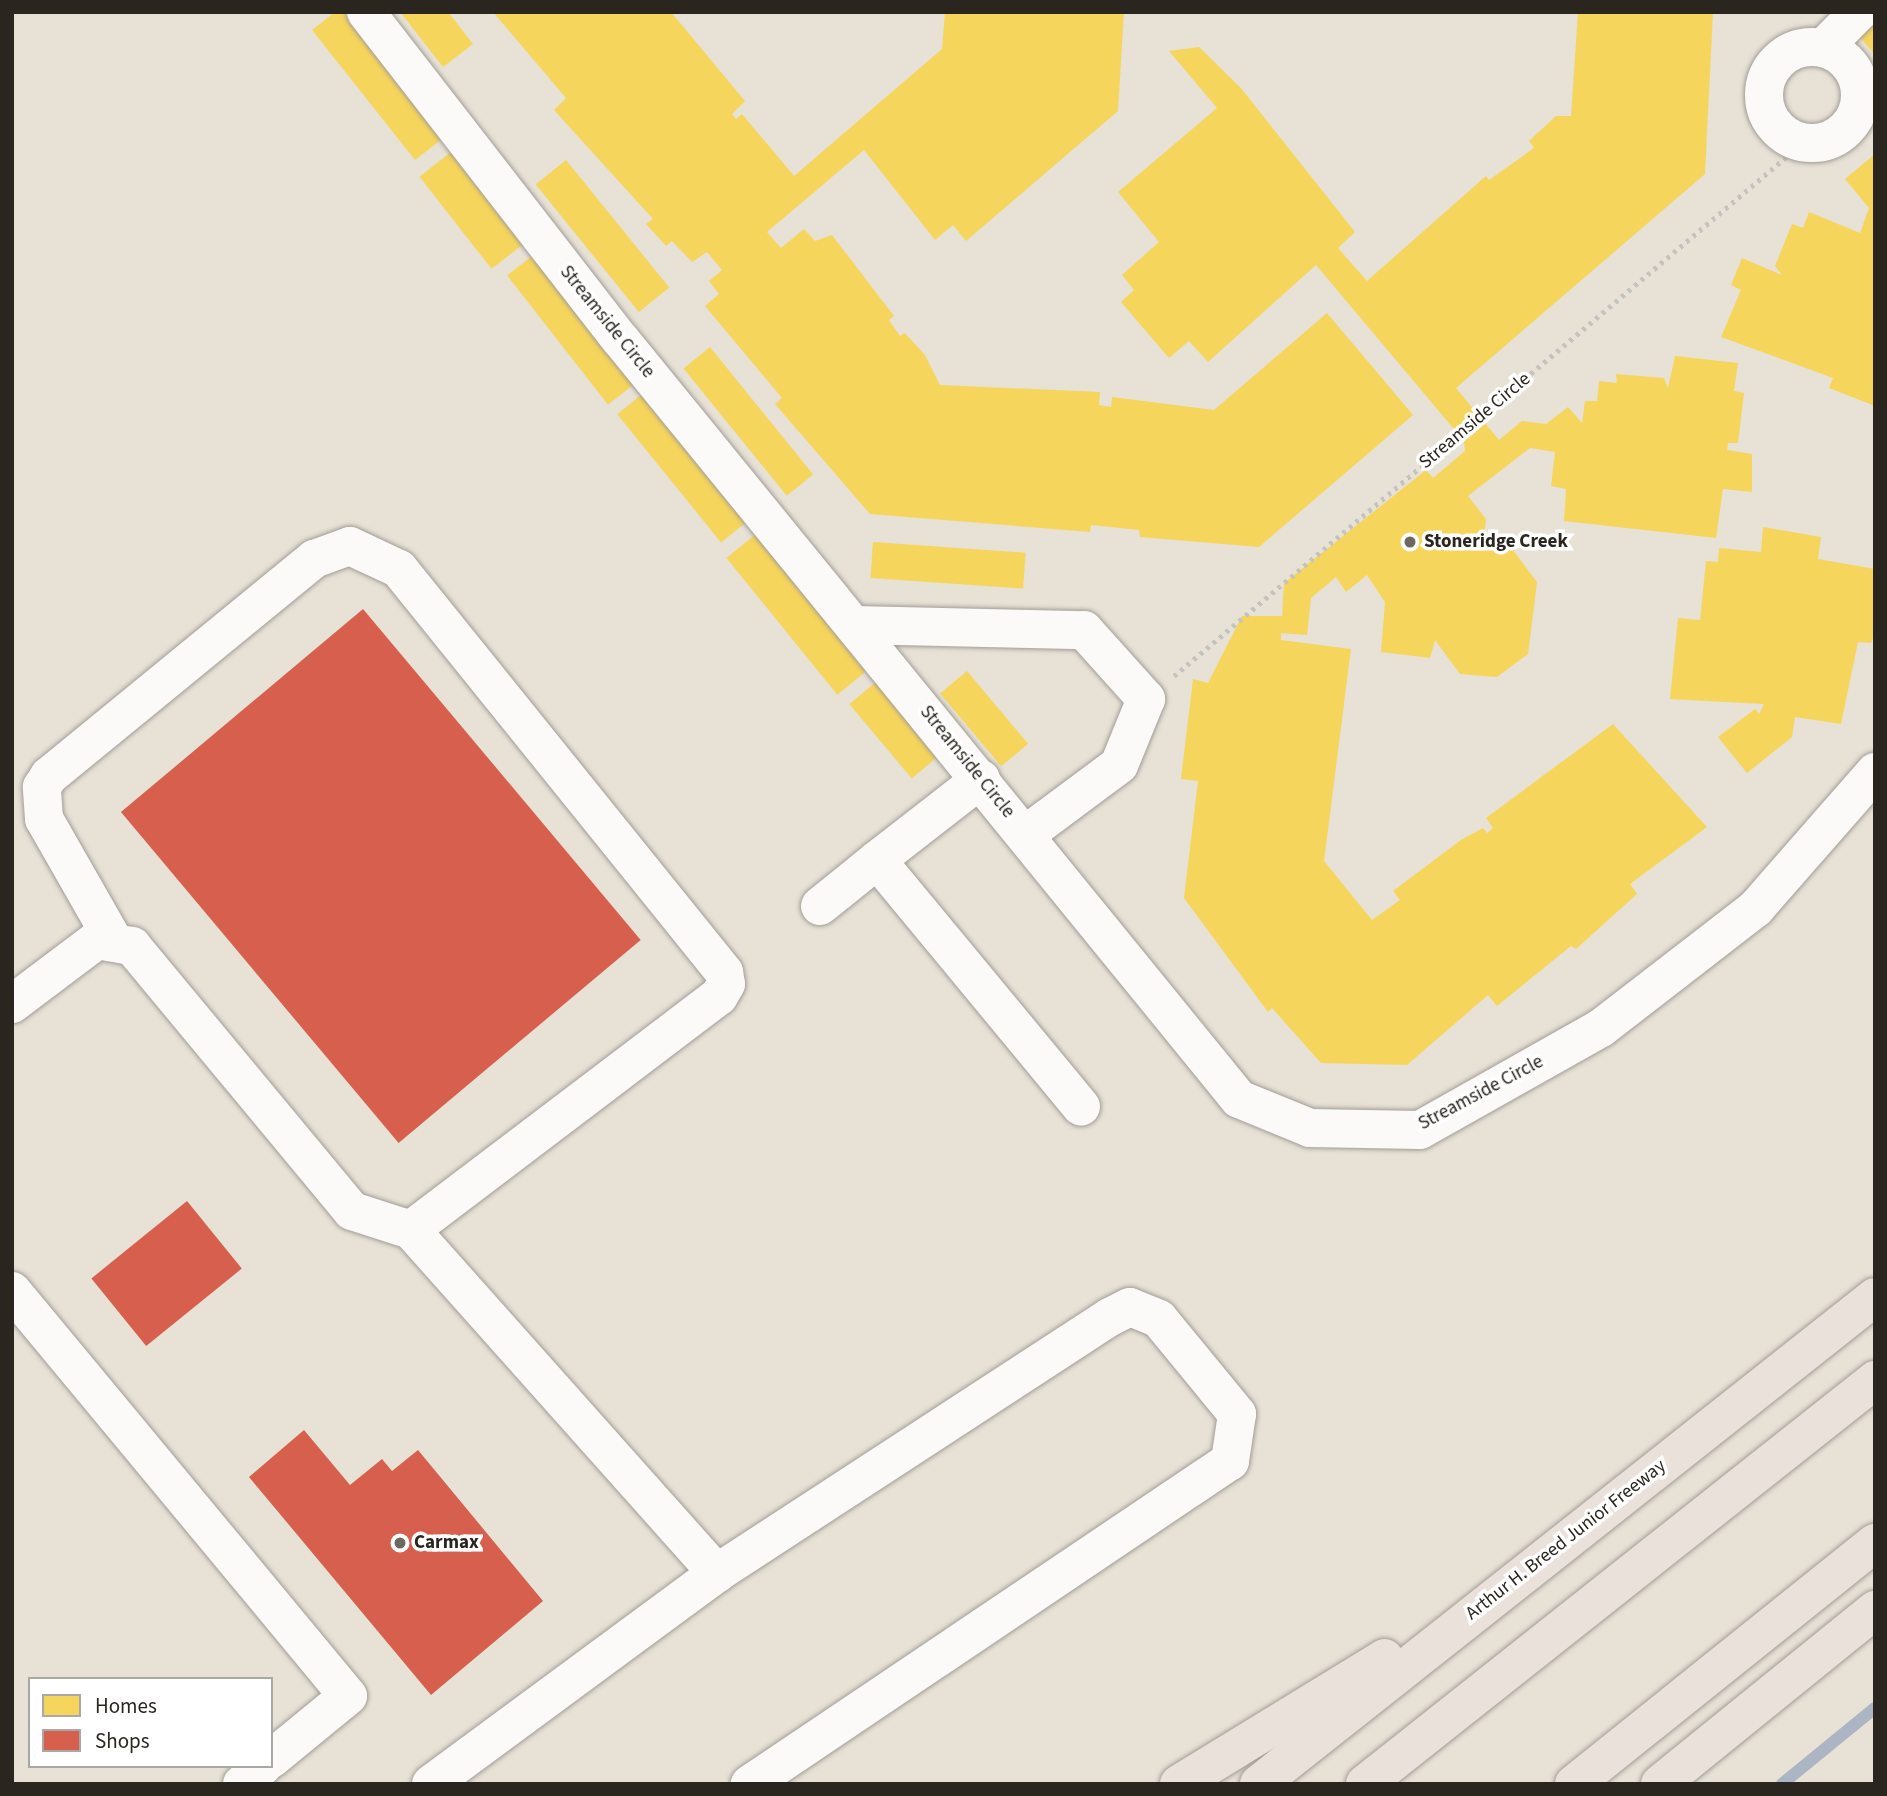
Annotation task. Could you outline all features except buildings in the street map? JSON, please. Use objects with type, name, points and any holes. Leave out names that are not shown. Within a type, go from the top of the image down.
[{"type":"highway","name":"Arthur H. Breed Junior Freeway","points":[[1259,1784],[1875,1297]]},
{"type":"highway","points":[[1365,1784],[1875,1380]]},
{"type":"highway","points":[[1574,1784],[1875,1543]]},
{"type":"highway","points":[[1180,1784],[1521,1575]]},
{"type":"highway","points":[[1660,1784],[1875,1610]]},
{"type":"street","name":"Streamside Circle","points":[[366,12],[620,339],[1026,834],[1239,1099],[1310,1128],[1420,1130],[1601,1028],[1756,908],[1875,772]]},
{"type":"street","points":[[1823,48],[1859,12]]},
{"type":"street","points":[[1823,48],[1851,65],[1859,104],[1836,136],[1804,142],[1777,128],[1765,85],[1793,51],[1823,48]]},
{"type":"street","points":[[411,1230],[719,996],[726,984],[724,972],[399,569],[350,546],[314,558],[49,776],[41,786],[44,819],[112,938],[150,965],[352,1211],[411,1230],[718,1573]]},
{"type":"street","points":[[855,625],[1084,630],[1146,699]]},
{"type":"street","name":"Streamside Circle","points":[[1026,834],[1119,765],[1146,699]]},
{"type":"street","points":[[820,906],[981,779]]},
{"type":"street","points":[[877,860],[1081,1107]]},
{"type":"street","points":[[12,1004],[73,954],[112,938]]},
{"type":"street","points":[[12,1291],[348,1696],[273,1757]]},
{"type":"street","points":[[431,1784],[718,1573],[1130,1307],[1159,1319],[1237,1414],[1230,1461],[1211,1478],[750,1784]]},
{"type":"street","points":[[242,1784],[261,1768]]},
{"type":"path","name":"Streamside Circle","points":[[1146,699],[1804,142]]},
{"type":"waterway","points":[[1782,1784],[1875,1708]]},
{"type":"place","name":"Stoneridge Creek","points":[[1410,542]]},
{"type":"place","name":"Carmax","points":[[400,1543]]}]
